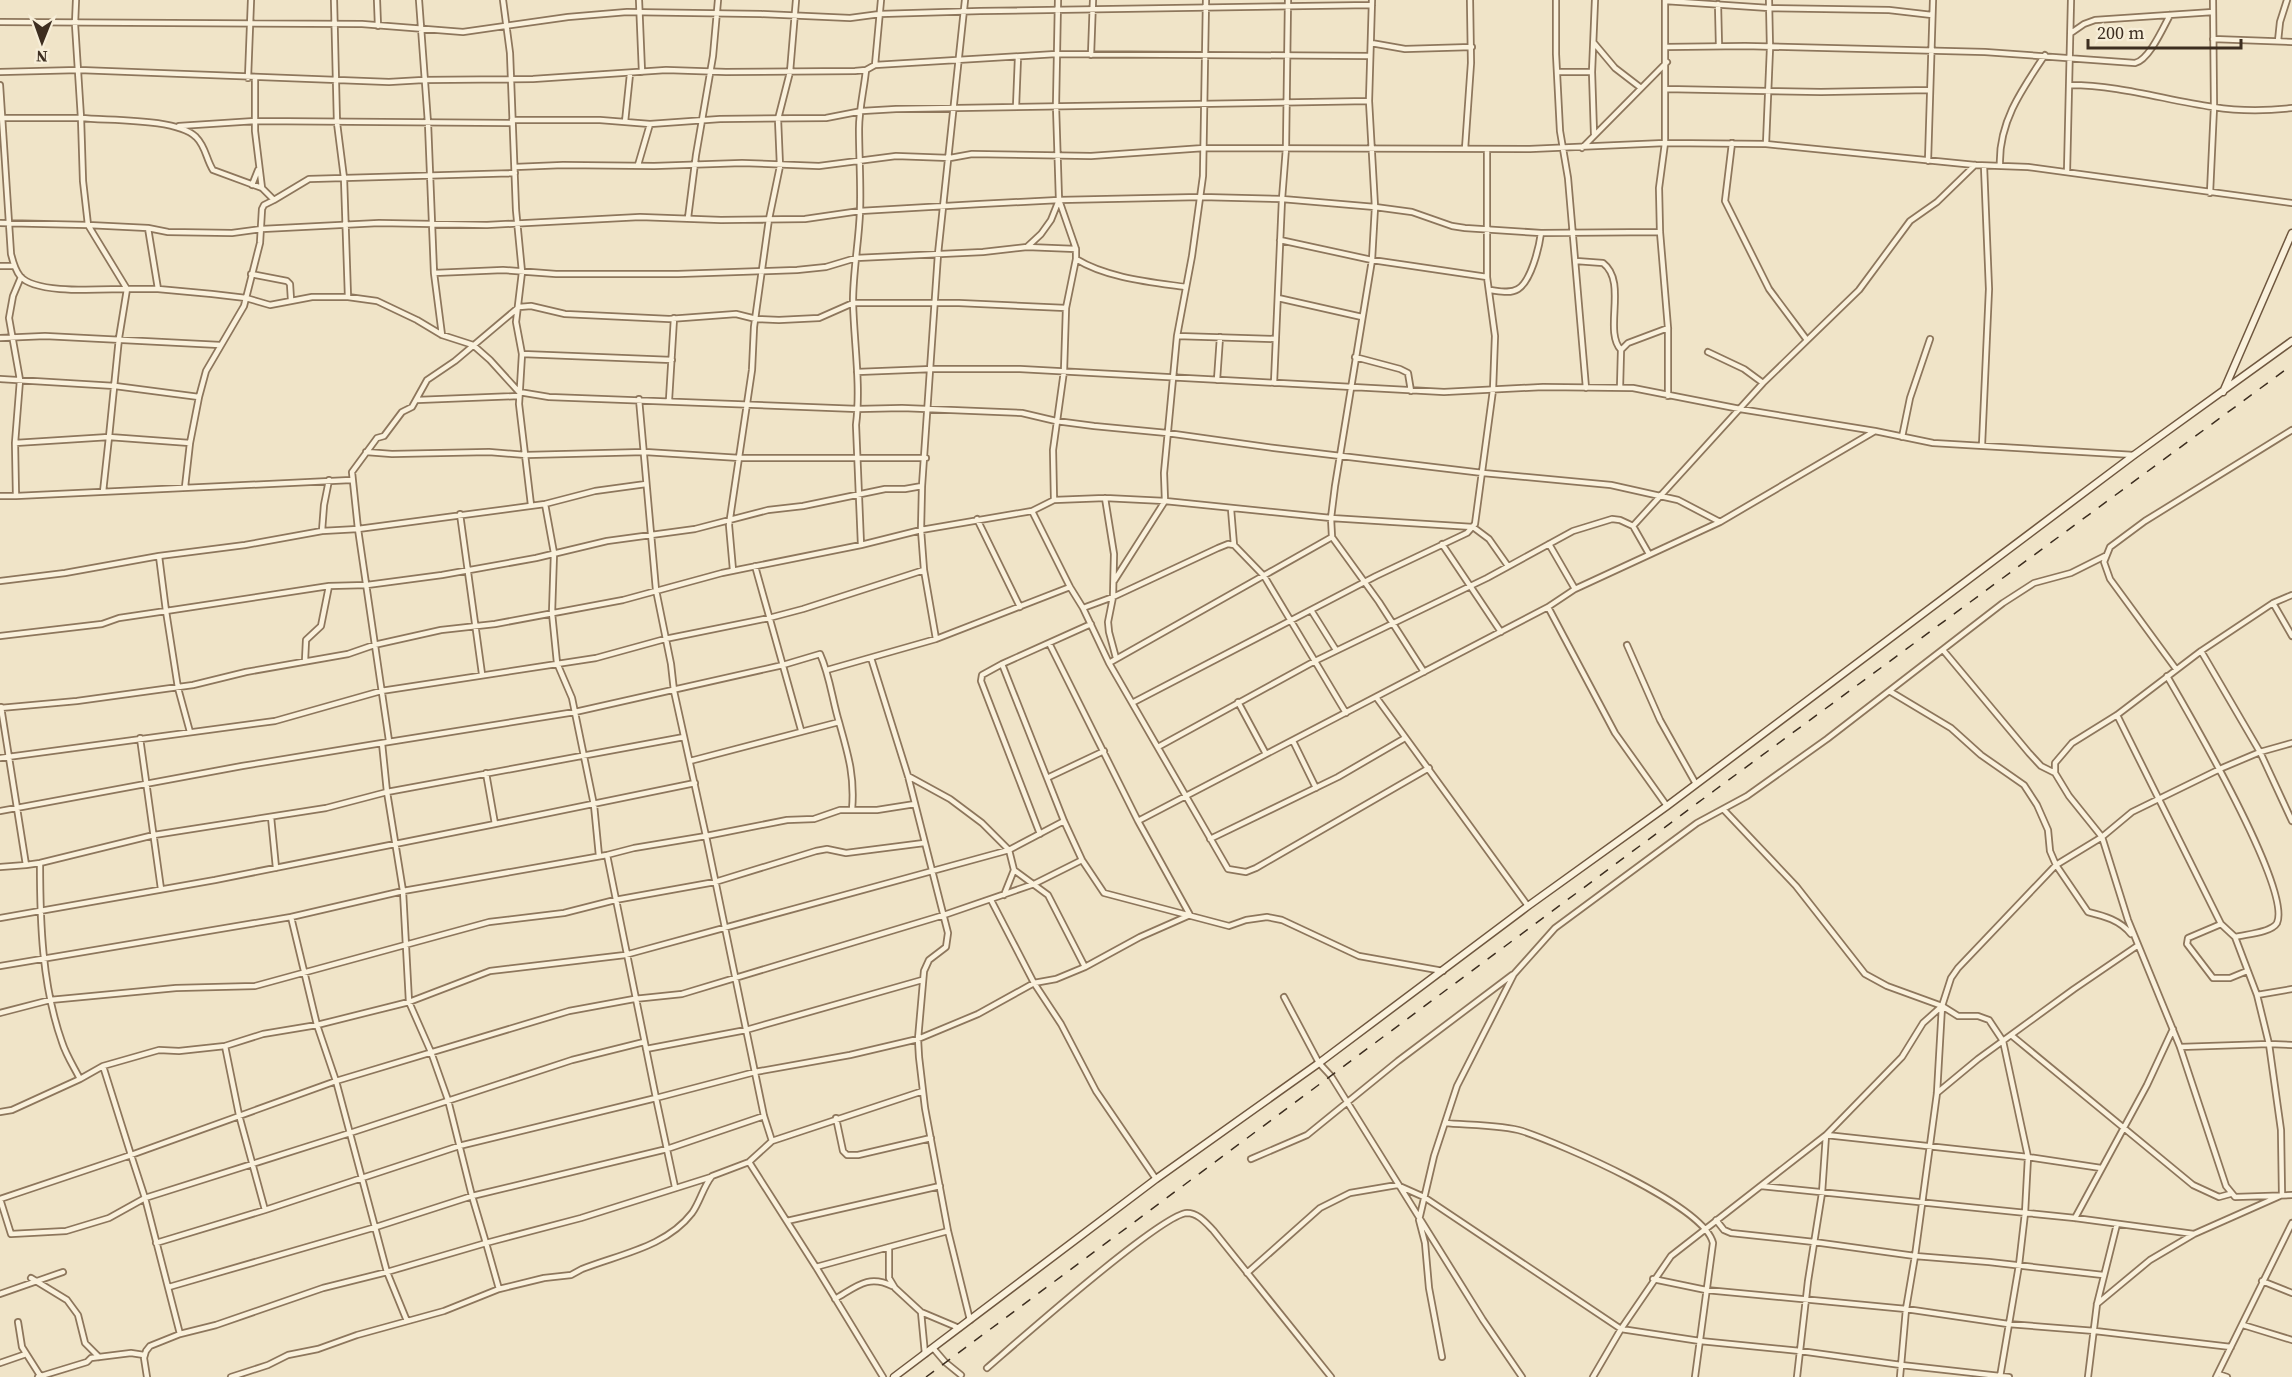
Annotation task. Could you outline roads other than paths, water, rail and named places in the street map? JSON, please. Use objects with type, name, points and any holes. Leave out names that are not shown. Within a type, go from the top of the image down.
[{"type":"street","points":[[76,0],[75,24],[83,181],[88,225],[127,289],[119,338],[103,492]]},
{"type":"street","points":[[248,78],[251,0]]},
{"type":"street","points":[[334,0],[348,297]]},
{"type":"street","points":[[377,0],[378,26]]},
{"type":"street","points":[[419,0],[423,80],[428,123],[434,273],[442,335]]},
{"type":"street","points":[[503,0],[511,79],[522,272],[516,322],[522,354],[519,394],[531,505]]},
{"type":"street","points":[[639,0],[642,72]]},
{"type":"street","points":[[688,218],[711,71],[718,0]]},
{"type":"street","points":[[733,570],[730,519],[752,370],[769,219],[780,166],[778,119],[789,72],[795,0]]},
{"type":"street","points":[[875,65],[881,0]]},
{"type":"street","points":[[936,639],[924,570],[921,530],[922,486],[926,458],[938,254],[966,0]]},
{"type":"street","points":[[1054,500],[1053,450],[1064,371],[1066,308],[1076,258],[1076,249],[1059,200],[1056,156],[1058,0]]},
{"type":"street","points":[[1091,55],[1093,0]]},
{"type":"street","points":[[1114,581],[1165,501],[1164,473],[1172,378],[1201,197],[1207,54],[1206,0]]},
{"type":"street","points":[[1465,149],[1472,47],[1470,0]]},
{"type":"street","points":[[1556,0],[1557,72],[1586,388]]},
{"type":"street","points":[[1594,134],[1592,72],[1595,0]]},
{"type":"street","points":[[1766,144],[1770,48],[1768,0]]},
{"type":"street","points":[[1854,8],[1856,0]]},
{"type":"street","points":[[1928,161],[1933,0]]},
{"type":"street","points":[[2067,172],[2071,0]]},
{"type":"street","points":[[2210,193],[2214,107],[2213,0]]},
{"type":"street","points":[[2278,41],[2280,22],[2287,0]]},
{"type":"street","points":[[1668,396],[1668,328],[1660,232],[1659,188],[1665,143],[1667,62],[1665,1],[1748,3],[1769,8],[1854,8],[1932,15]]},
{"type":"street","points":[[0,22],[75,24],[249,22],[378,26],[463,32],[568,17],[640,13],[850,18],[880,14],[964,11],[1206,9],[1288,3],[1372,3],[1369,101],[1375,207],[1372,260],[1331,518],[1332,537],[1424,672]]},
{"type":"street","points":[[1274,383],[1286,148],[1288,3]]},
{"type":"street","points":[[1718,4],[1719,46]]},
{"type":"street","points":[[2071,33],[2095,20],[2213,12]]},
{"type":"street","points":[[1666,47],[1931,51],[2045,55],[2124,63],[2141,62],[2170,15]]},
{"type":"street","points":[[2213,39],[2292,42]]},
{"type":"street","points":[[1371,43],[1406,49],[1472,47]]},
{"type":"street","points":[[1594,43],[1615,68],[1641,88]]},
{"type":"street","points":[[0,72],[79,70],[389,82],[511,79],[642,72],[866,70],[875,65],[1056,54],[1370,56]]},
{"type":"street","points":[[2000,166],[1999,151],[2002,133],[2019,98],[2045,55]]},
{"type":"street","points":[[1016,107],[1018,57]]},
{"type":"street","points":[[1582,148],[1667,62]]},
{"type":"street","points":[[861,545],[853,303],[860,211],[859,127],[862,111],[860,103],[866,70]]},
{"type":"street","points":[[1557,72],[1592,72]]},
{"type":"street","points":[[625,122],[630,74]]},
{"type":"street","points":[[255,78],[258,170],[262,188]]},
{"type":"street","points":[[0,85],[2,166],[14,266],[21,277],[28,282],[46,288],[158,289],[246,298],[270,305],[312,297],[348,297],[377,301],[442,335],[473,345],[497,366],[519,394]]},
{"type":"street","points":[[2070,85],[2090,85],[2137,92],[2214,107],[2292,108]]},
{"type":"street","points":[[1665,89],[1768,89],[1821,92],[1929,90]]},
{"type":"street","points":[[1,118],[81,118],[178,126],[255,121],[428,123],[600,120],[650,124],[703,120],[826,118],[862,111],[954,108],[1369,101]]},
{"type":"street","points":[[638,165],[650,124]]},
{"type":"street","points":[[178,126],[198,139],[206,151],[213,170],[262,188],[274,200]]},
{"type":"street","points":[[185,487],[190,443],[206,371],[244,306],[262,229],[262,209],[309,179],[429,177],[562,165],[742,163],[819,166],[896,156],[950,158],[972,154],[1056,156],[1141,154],[1204,148],[1487,150],[1665,143],[1732,143],[1766,144],[1928,161],[2067,172],[2292,203]]},
{"type":"street","points":[[1732,143],[1725,201],[1773,294],[1807,340]]},
{"type":"street","points":[[1132,703],[1473,527],[1477,519],[1493,390],[1495,336],[1487,277],[1487,150]]},
{"type":"street","points":[[1633,526],[1763,383],[1859,290],[1910,221],[1937,202],[1975,165]]},
{"type":"street","points":[[1982,445],[1989,290],[1984,166]]},
{"type":"street","points":[[252,185],[258,170]]},
{"type":"street","points":[[0,223],[148,228],[168,232],[212,232],[346,224],[518,224],[640,217],[805,219],[860,211],[1059,200],[1201,197],[1282,199],[1375,207],[1412,212],[1452,226],[1541,233],[1660,232]]},
{"type":"street","points":[[1027,247],[1041,234],[1051,220],[1059,200]]},
{"type":"street","points":[[148,228],[158,289]]},
{"type":"street","points":[[1490,290],[1509,292],[1516,291],[1522,286],[1536,257],[1541,233]]},
{"type":"street","points":[[2222,392],[2292,233]]},
{"type":"street","points":[[1280,240],[1372,260],[1487,277]]},
{"type":"street","points":[[434,273],[456,271],[655,275],[764,271],[826,267],[856,258],[1027,247],[1076,249]]},
{"type":"street","points":[[1076,258],[1089,266],[1125,277],[1185,287]]},
{"type":"street","points":[[1576,261],[1603,263],[1610,270],[1614,284],[1616,342],[1621,350],[1620,388]]},
{"type":"street","points":[[0,266],[14,266]]},
{"type":"street","points":[[251,274],[287,281],[290,284],[291,300]]},
{"type":"street","points":[[16,496],[15,443],[20,380],[10,326],[10,310],[21,277]]},
{"type":"street","points":[[1278,298],[1362,317]]},
{"type":"street","points":[[389,741],[351,480],[354,468],[377,438],[384,436],[402,412],[412,407],[427,380],[519,307],[531,306],[566,314],[674,318],[736,314],[756,319],[819,318],[853,303],[935,303],[1066,308]]},
{"type":"street","points":[[669,400],[674,318]]},
{"type":"street","points":[[1621,350],[1628,344],[1668,328]]},
{"type":"street","points":[[1177,336],[1275,339]]},
{"type":"street","points":[[0,337],[119,338],[220,345]]},
{"type":"street","points":[[1217,380],[1220,337]]},
{"type":"street","points":[[1902,437],[1910,398],[1930,339]]},
{"type":"street","points":[[894,1377],[1156,1179],[1319,1063],[1528,906],[1667,806],[2134,455],[2292,342]]},
{"type":"street","points":[[1708,352],[1744,369],[1763,383]]},
{"type":"street","points":[[522,354],[672,360]]},
{"type":"street","points":[[1355,357],[1408,373],[1411,391]]},
{"type":"street","points":[[857,372],[1020,369],[1411,391],[1543,387],[1634,388],[1933,443],[2134,455]]},
{"type":"street","points":[[0,379],[115,386],[199,397]]},
{"type":"street","points":[[417,400],[519,394],[858,409],[1022,413],[1056,421],[1483,473],[1611,485],[1678,500],[1720,522]]},
{"type":"street","points":[[639,399],[656,590],[674,691],[764,1116],[772,1141]]},
{"type":"street","points":[[2176,669],[2105,570],[2106,556],[2110,547],[2145,521],[2292,430]]},
{"type":"street","points":[[1138,821],[1548,608],[1575,590],[1720,522],[1875,431]]},
{"type":"street","points":[[2287,434],[2292,440]]},
{"type":"street","points":[[15,443],[109,437],[190,443]]},
{"type":"street","points":[[366,452],[428,454],[489,452],[526,455],[645,452],[740,458],[926,458]]},
{"type":"street","points":[[322,531],[329,480]]},
{"type":"street","points":[[0,496],[351,480]]},
{"type":"street","points":[[0,581],[65,573],[322,531],[358,529],[545,504],[595,491],[646,484]]},
{"type":"street","points":[[0,636],[102,624],[119,618],[329,586],[367,585],[469,570],[651,534],[695,529],[768,510],[858,496],[885,489],[922,486]]},
{"type":"street","points":[[1105,498],[1114,554],[1113,597],[1108,622],[1116,658]]},
{"type":"street","points":[[26,865],[19,808],[1,708],[178,688],[348,654],[374,645],[441,630],[477,626],[623,600],[733,570],[861,545],[921,530],[1032,511],[1054,500],[1105,498],[1165,501],[1331,518],[1473,527],[1489,539],[1508,566]]},
{"type":"street","points":[[545,504],[554,553],[552,612],[556,663],[569,690],[575,712],[594,805],[599,856]]},
{"type":"street","points":[[1231,509],[1234,545]]},
{"type":"street","points":[[1032,511],[1109,663],[1228,869],[1246,872],[1273,859],[1429,768]]},
{"type":"street","points":[[460,514],[482,674]]},
{"type":"street","points":[[977,519],[1020,607]]},
{"type":"street","points":[[1158,747],[1336,650],[1470,586],[1574,531],[1612,519],[1620,520],[1633,526],[1649,554]]},
{"type":"street","points":[[1109,663],[1332,537]]},
{"type":"street","points":[[1083,608],[1113,597],[1218,548],[1228,544],[1234,545],[1264,576],[1346,713]]},
{"type":"street","points":[[1442,544],[1501,632]]},
{"type":"street","points":[[1549,544],[1575,590]]},
{"type":"street","points":[[159,556],[178,688],[190,732]]},
{"type":"street","points":[[1251,1159],[1307,1135],[1514,974],[1555,928],[1697,823],[1724,810],[1827,740],[2003,603],[2034,583],[2071,573],[2106,556]]},
{"type":"street","points":[[755,566],[801,730]]},
{"type":"street","points":[[0,758],[275,721],[381,691],[596,658],[665,639],[769,618],[834,600],[924,570]]},
{"type":"street","points":[[305,661],[306,640],[321,626],[329,586]]},
{"type":"street","points":[[827,670],[936,639],[1070,587]]},
{"type":"street","points":[[2055,773],[2055,763],[2072,743],[2117,716],[2201,651],[2273,603],[2292,596]]},
{"type":"street","points":[[2273,603],[2292,636]]},
{"type":"street","points":[[1548,608],[1615,733],[1667,806]]},
{"type":"street","points":[[1311,610],[1336,650]]},
{"type":"street","points":[[1040,834],[981,679],[985,673],[1002,664],[1091,624]]},
{"type":"street","points":[[1050,642],[1138,821],[1190,915]]},
{"type":"street","points":[[1627,645],[1660,720],[1696,784]]},
{"type":"street","points":[[1943,650],[2029,753],[2042,766],[2055,773],[2069,796],[2102,837],[2138,947],[2180,1047],[2230,1194],[2243,1198],[2292,1195]]},
{"type":"street","points":[[2201,651],[2260,752],[2292,821]]},
{"type":"street","points":[[0,811],[242,766],[575,712],[674,691],[819,654],[827,670],[838,722],[848,749],[854,782],[852,810]]},
{"type":"street","points":[[871,658],[908,776],[948,933],[948,942],[942,951],[925,965],[918,1039],[923,1091],[948,1231],[970,1320]]},
{"type":"street","points":[[1002,664],[1082,861],[1107,894],[1229,926],[1267,916],[1282,920],[1359,956],[1443,971]]},
{"type":"street","points":[[2167,676],[2222,768],[2260,848],[2274,881],[2280,904],[2277,925],[2270,929],[2235,937]]},
{"type":"street","points":[[1891,692],[1952,728],[1981,755],[2024,785],[2037,805],[2048,830],[2050,852],[2056,865],[2088,912],[2105,916],[2125,926],[2138,947]]},
{"type":"street","points":[[1376,698],[1528,906]]},
{"type":"street","points":[[1238,702],[1266,754]]},
{"type":"street","points":[[2117,716],[2221,924],[2235,937],[2257,995],[2269,1044],[2281,1130],[2282,1195]]},
{"type":"street","points":[[690,761],[838,722]]},
{"type":"street","points":[[0,867],[40,863],[154,834],[326,808],[387,792],[684,737]]},
{"type":"street","points":[[140,738],[161,889]]},
{"type":"street","points":[[1210,839],[1344,774],[1405,738]]},
{"type":"street","points":[[1293,741],[1316,788]]},
{"type":"street","points":[[382,743],[387,792],[403,891],[409,1002],[431,1052],[448,1100],[472,1196],[499,1289]]},
{"type":"street","points":[[1900,1377],[1906,1309],[1937,1093],[1942,1005],[1951,978],[2056,865],[2102,837],[2132,812],[2222,768],[2260,752],[2292,743]]},
{"type":"street","points":[[1047,778],[1104,751]]},
{"type":"street","points":[[486,773],[495,824]]},
{"type":"street","points":[[908,776],[936,790],[968,812],[1009,850],[1014,870],[1004,895]]},
{"type":"street","points":[[0,918],[276,868],[695,783]]},
{"type":"street","points":[[0,966],[291,917],[403,891],[787,820],[814,819],[840,810],[877,810],[915,804]]},
{"type":"street","points":[[1724,810],[1796,885],[1865,974],[1887,986],[1942,1005],[1958,1016],[1978,1016],[1989,1020],[2003,1041],[2028,1157],[2019,1265],[2000,1376]]},
{"type":"street","points":[[271,817],[276,868]]},
{"type":"street","points":[[0,1112],[12,1110],[103,1066],[159,1050],[179,1051],[225,1046],[262,1034],[317,1025],[409,1002],[490,971],[626,955],[1009,850],[1064,821]]},
{"type":"street","points":[[0,1013],[50,1000],[176,988],[255,986],[489,922],[564,913],[615,900],[715,882],[816,851],[827,849],[853,852],[924,843]]},
{"type":"street","points":[[607,855],[634,999],[675,1187]]},
{"type":"street","points":[[644,1042],[572,1060],[145,1198],[109,1218],[66,1231],[11,1234],[0,1199],[131,1155],[336,1081],[569,1011],[634,999],[682,994],[991,900],[1034,884],[1082,861]]},
{"type":"street","points":[[40,863],[40,912],[50,1000],[62,1042],[80,1079]]},
{"type":"street","points":[[1014,870],[1049,898],[1085,967]]},
{"type":"street","points":[[991,900],[1034,983],[1061,1024],[1096,1091],[1156,1179]]},
{"type":"street","points":[[156,1243],[266,1210],[459,1146],[755,1072],[918,1039],[978,1014],[1034,983],[1056,979],[1085,967],[1140,937],[1190,915]]},
{"type":"street","points":[[291,917],[317,1025],[336,1081],[387,1272],[407,1321]]},
{"type":"street","points":[[2221,924],[2194,934],[2188,938],[2187,944],[2213,978],[2230,978],[2247,971]]},
{"type":"street","points":[[1937,1093],[2074,989],[2138,947]]},
{"type":"street","points":[[1442,1357],[1429,1288],[1425,1243],[1419,1220],[1434,1156],[1457,1086],[1514,974]]},
{"type":"street","points":[[646,1049],[746,1030],[922,980]]},
{"type":"street","points":[[2257,995],[2292,989]]},
{"type":"street","points":[[1284,997],[1319,1063],[1331,1076],[1419,1220],[1522,1377]]},
{"type":"street","points":[[1593,1377],[1653,1279],[1671,1256],[1826,1135],[1902,1058],[1923,1023],[1942,1005]]},
{"type":"street","points":[[2075,1218],[2147,1085],[2173,1029]]},
{"type":"street","points":[[2012,1035],[2123,1129],[2200,1189],[2219,1197],[2230,1194]]},
{"type":"street","points":[[2180,1047],[2292,1045]]},
{"type":"street","points":[[225,1046],[239,1115],[266,1210]]},
{"type":"street","points":[[103,1066],[145,1198],[180,1334]]},
{"type":"street","points":[[147,1377],[144,1355],[150,1346],[180,1334],[216,1325],[323,1288],[581,1218],[712,1176],[749,1162],[772,1141],[923,1091]]},
{"type":"street","points":[[169,1287],[376,1227],[472,1196],[667,1149],[764,1116]]},
{"type":"street","points":[[836,1118],[843,1151],[847,1155],[858,1155],[931,1138]]},
{"type":"street","points":[[1444,1123],[1520,1130],[1597,1161],[1683,1209],[1705,1228],[1713,1244],[1695,1377]]},
{"type":"street","points":[[1826,1135],[2101,1167]]},
{"type":"street","points":[[1797,1377],[1805,1299],[1822,1193],[1826,1135]]},
{"type":"street","points":[[749,1162],[883,1377]]},
{"type":"street","points":[[231,1377],[268,1365],[288,1355],[318,1349],[444,1311],[499,1289],[544,1278],[571,1275],[658,1242],[686,1220],[694,1210],[712,1176]]},
{"type":"street","points":[[1247,1273],[1320,1208],[1350,1193],[1398,1185],[1424,1197],[1621,1329],[1700,1341],[2009,1377]]},
{"type":"street","points":[[787,1221],[940,1186]]},
{"type":"street","points":[[1761,1186],[2075,1218],[2194,1234]]},
{"type":"street","points":[[2097,1304],[2136,1269],[2194,1234],[2282,1195]]},
{"type":"street","points":[[987,1368],[1134,1245],[1179,1215],[1186,1213],[1196,1215],[1202,1220],[1331,1377]]},
{"type":"street","points":[[1716,1220],[1724,1230],[1731,1233],[1915,1256],[2103,1275]]},
{"type":"street","points":[[2227,1377],[2217,1376],[2292,1223]]},
{"type":"street","points":[[2088,1377],[2097,1304],[2117,1224]]},
{"type":"street","points":[[816,1267],[948,1231]]},
{"type":"street","points":[[889,1247],[889,1278],[895,1288]]},
{"type":"street","points":[[0,1294],[63,1272]]},
{"type":"street","points":[[31,1278],[67,1300],[78,1315],[85,1343],[99,1357]]},
{"type":"street","points":[[1653,1279],[1706,1290],[1906,1309],[2008,1324],[2095,1331],[2231,1347]]},
{"type":"street","points":[[835,1299],[861,1284],[872,1280],[881,1281],[895,1288],[921,1312],[959,1328]]},
{"type":"street","points":[[2262,1281],[2292,1293]]},
{"type":"street","points":[[921,1312],[925,1354]]},
{"type":"street","points":[[18,1323],[22,1347],[40,1377],[99,1357],[131,1353],[144,1355]]},
{"type":"street","points":[[2243,1325],[2292,1340]]},
{"type":"street","points":[[933,1348],[945,1362],[962,1375]]},
{"type":"street","points":[[0,1363],[26,1354]]},
{"type":"railway","points":[[926,1377],[1715,790],[2292,365]]}]
